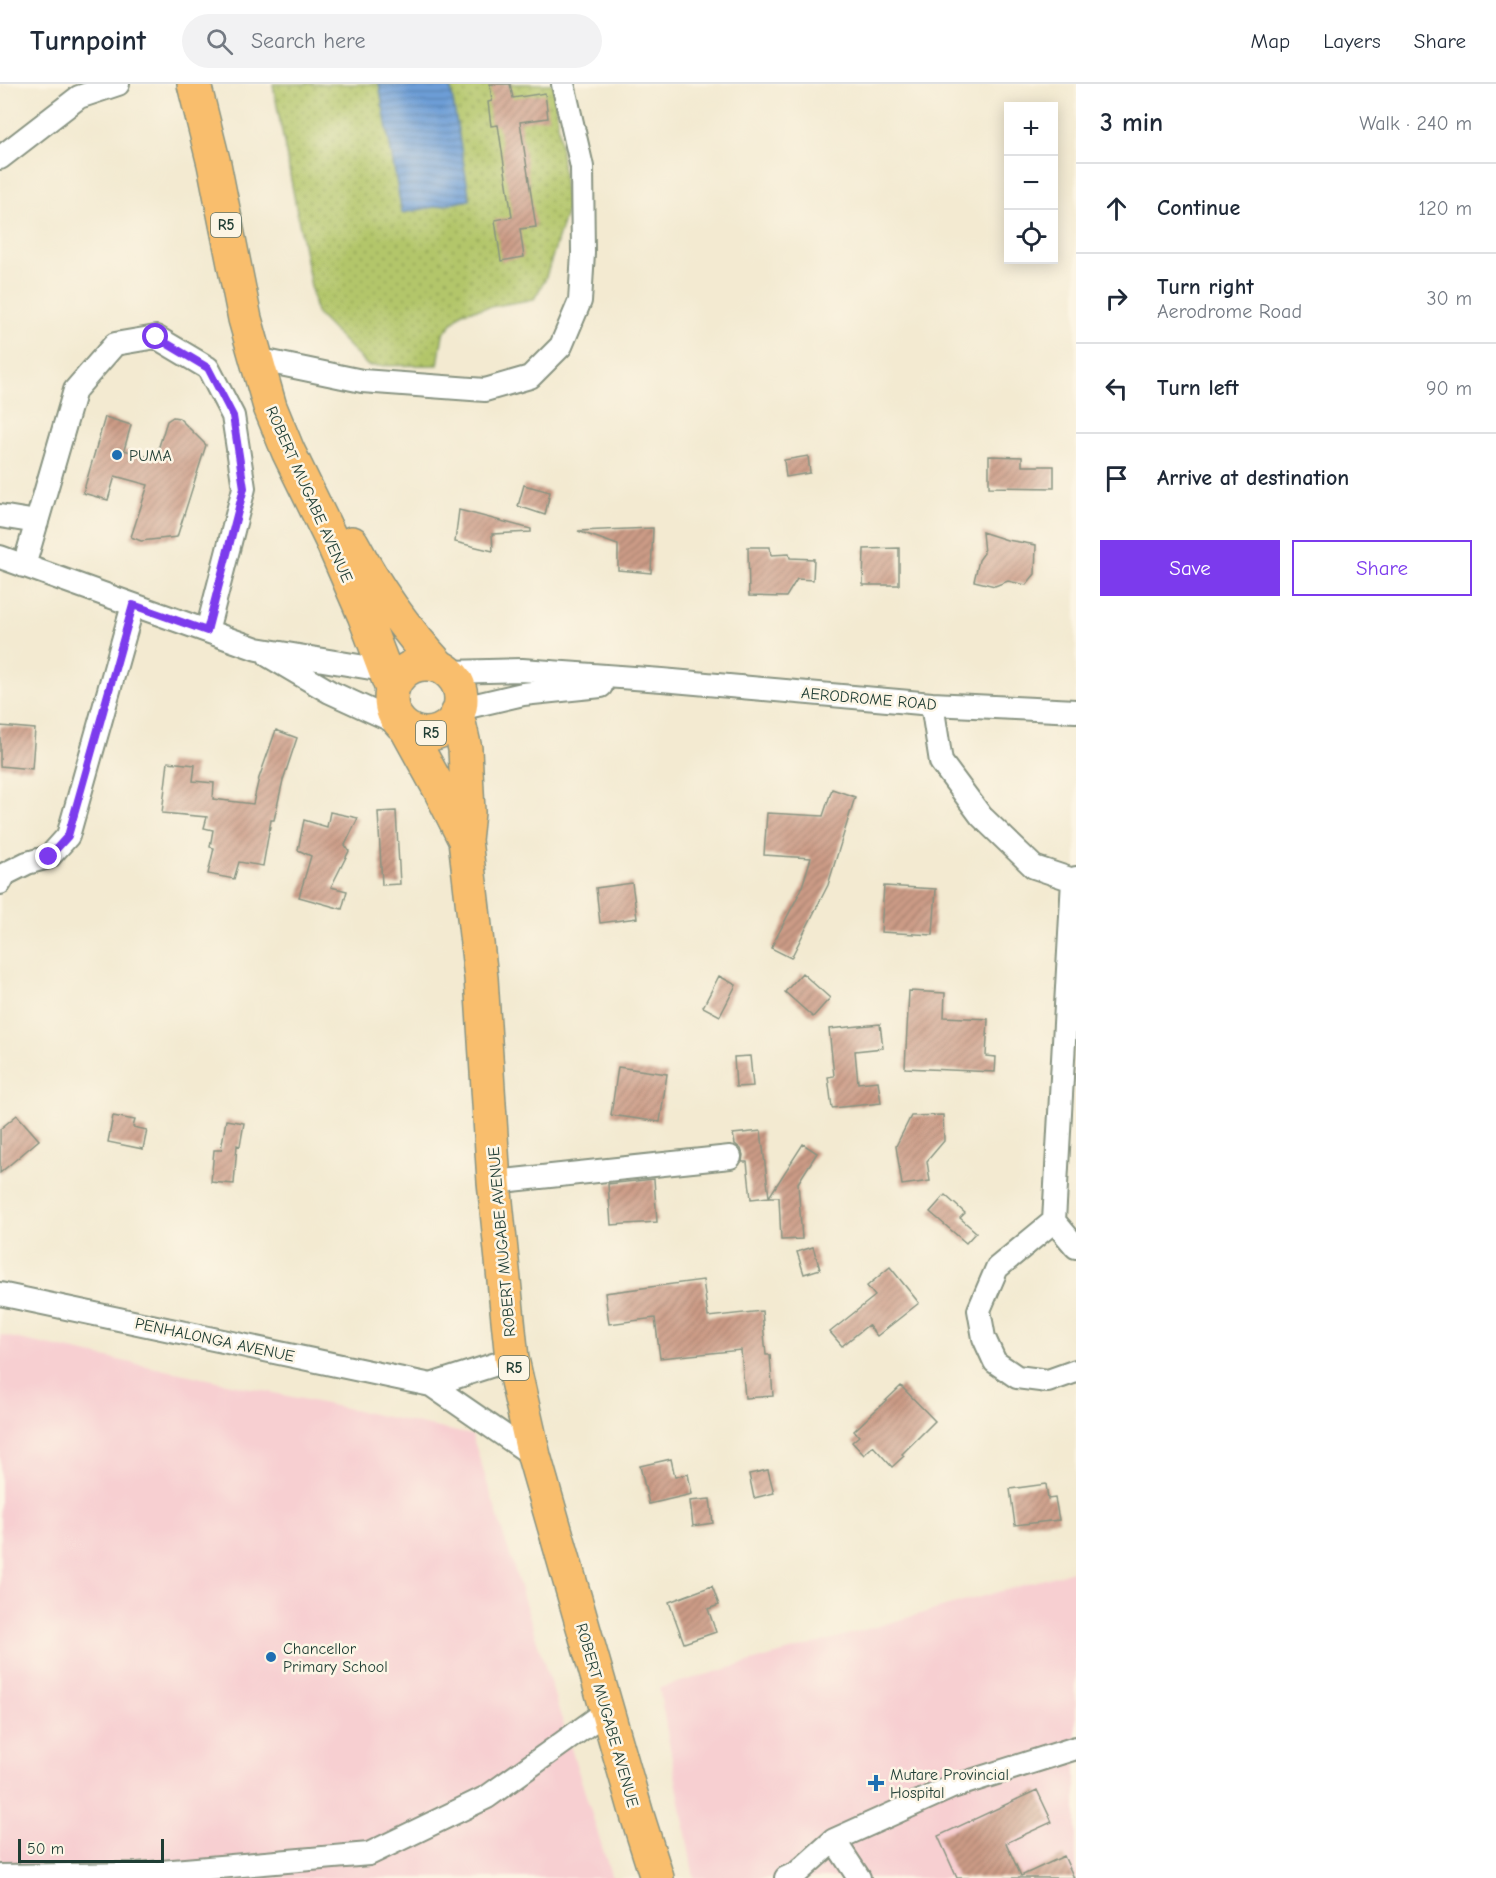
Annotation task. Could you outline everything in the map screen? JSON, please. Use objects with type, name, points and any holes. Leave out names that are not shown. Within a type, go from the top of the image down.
[{"type":"highway","name":"ROBERT MUGABE AVENUE","points":[[194,84],[214,164],[244,320],[266,397],[288,452],[331,539],[392,677]]},
{"type":"highway","name":"ROBERT MUGABE AVENUE","points":[[215,84],[258,311],[271,362],[303,442],[362,562],[390,606],[419,644],[444,669]]},
{"type":"highway","points":[[392,677],[420,664],[430,664],[444,669]]},
{"type":"highway","name":"R5","points":[[392,677],[391,706],[394,713],[405,727],[417,733],[428,734],[440,731],[450,724],[458,711],[460,689],[444,669]]},
{"type":"highway","name":"ROBERT MUGABE AVENUE","points":[[458,711],[465,749],[468,785],[465,840],[481,978],[494,1182],[512,1359],[534,1456],[657,1878]]},
{"type":"highway","name":"ROBERT MUGABE AVENUE","points":[[405,727],[440,788],[465,840]]},
{"type":"street","points":[[0,158],[79,97],[118,84]]},
{"type":"street","points":[[271,362],[362,381],[485,390],[530,376],[561,346],[580,301],[583,253],[582,167],[563,84]]},
{"type":"street","points":[[24,566],[75,390],[115,344],[156,337],[208,368],[233,416],[244,488],[207,631]]},
{"type":"street","points":[[0,516],[37,522]]},
{"type":"street","points":[[0,557],[257,649],[392,677]]},
{"type":"street","points":[[0,883],[5,874],[49,857],[68,836],[133,605]]},
{"type":"street","points":[[257,649],[330,692],[405,727]]},
{"type":"street","name":"AERODROME ROAD","points":[[444,669],[522,670],[662,680],[932,705],[1076,711]]},
{"type":"street","name":"AERODROME ROAD","points":[[458,711],[523,694],[662,680]]},
{"type":"street","points":[[932,705],[941,762],[981,816],[1034,867],[1075,879],[1054,1221],[1076,1247]]},
{"type":"street","points":[[494,1182],[730,1157]]},
{"type":"street","points":[[1054,1221],[996,1268],[979,1310],[984,1338],[995,1362],[1017,1377],[1048,1381],[1076,1371]]},
{"type":"street","name":"PENHALONGA AVENUE","points":[[0,1294],[431,1384],[534,1456]]},
{"type":"street","name":"PENHALONGA AVENUE","points":[[431,1384],[512,1359]]},
{"type":"street","points":[[0,1876],[138,1874],[369,1854],[487,1797],[607,1711]]},
{"type":"street","points":[[794,1876],[834,1840],[952,1787],[1071,1756]]},
{"type":"street","points":[[834,1840],[859,1878]]},
{"type":"shaded area","name":"Chancellor Primary School","points":[[0,1335],[472,1435],[612,1878],[0,1878]]},
{"type":"shaded area","name":"Mutare Provincial Hospital","points":[[1076,1570],[1076,1878],[694,1878],[659,1688]]},
{"type":"green space","points":[[273,84],[554,84],[567,210],[545,280],[534,299],[462,312],[443,334],[438,365],[368,366],[316,313]]},
{"type":"water","points":[[379,84],[450,84],[470,200],[402,213]]},
{"type":"building","points":[[490,84],[510,84],[513,98],[545,93],[548,118],[520,122],[536,227],[520,229],[524,257],[501,261],[495,220],[512,217],[498,125],[491,126],[488,102],[492,101]]},
{"type":"building","points":[[105,417],[131,425],[124,450],[155,459],[167,421],[173,417],[179,418],[206,445],[177,537],[141,541],[131,537],[148,485],[115,476],[108,500],[83,493]]},
{"type":"building","points":[[808,456],[810,473],[786,477],[784,460]]},
{"type":"building","points":[[989,456],[1022,457],[1022,466],[1054,466],[1054,488],[989,487]]},
{"type":"building","points":[[524,485],[550,492],[545,515],[518,506]]},
{"type":"building","points":[[459,510],[531,529],[531,532],[492,534],[493,551],[455,542]]},
{"type":"building","points":[[653,528],[651,573],[618,570],[618,545],[578,531]]},
{"type":"building","points":[[982,532],[1007,540],[1036,545],[1035,574],[1026,585],[1008,581],[995,586],[974,581],[979,560],[984,553]]},
{"type":"building","points":[[748,547],[770,547],[771,555],[789,554],[790,558],[814,559],[813,580],[797,579],[786,597],[749,596]]},
{"type":"building","points":[[899,548],[899,585],[863,585],[864,549]]},
{"type":"building","points":[[0,726],[35,729],[32,769],[0,766]]},
{"type":"building","points":[[276,730],[297,738],[283,780],[274,820],[271,820],[263,866],[239,862],[234,879],[208,874],[214,848],[210,847],[213,830],[204,828],[207,817],[162,813],[168,762],[195,765],[193,781],[214,783],[213,799],[253,804],[259,778]]},
{"type":"building","points":[[832,789],[855,797],[828,885],[791,958],[771,948],[801,890],[811,858],[764,855],[767,813],[823,816]]},
{"type":"building","points":[[396,811],[400,884],[382,885],[378,812]]},
{"type":"building","points":[[330,812],[358,818],[345,845],[349,851],[331,887],[347,891],[342,909],[299,897],[311,856],[298,850],[304,820],[327,827]]},
{"type":"building","points":[[632,883],[637,918],[600,923],[596,888]]},
{"type":"building","points":[[884,886],[936,889],[933,935],[881,932]]},
{"type":"building","points":[[802,973],[830,998],[813,1017],[785,992]]},
{"type":"building","points":[[719,976],[736,985],[720,1016],[703,1007]]},
{"type":"building","points":[[909,991],[945,993],[944,1017],[988,1019],[986,1056],[996,1057],[995,1072],[905,1068]]},
{"type":"building","points":[[880,1024],[883,1048],[855,1051],[858,1083],[878,1081],[881,1103],[832,1108],[828,1077],[834,1076],[829,1029]]},
{"type":"building","points":[[750,1056],[753,1086],[736,1087],[734,1057]]},
{"type":"building","points":[[618,1067],[667,1074],[660,1122],[611,1115]]},
{"type":"building","points":[[17,1115],[39,1140],[0,1173],[0,1129]]},
{"type":"building","points":[[943,1115],[944,1141],[927,1161],[930,1181],[902,1185],[896,1146],[911,1116]]},
{"type":"building","points":[[113,1116],[135,1120],[133,1127],[147,1130],[143,1149],[108,1142]]},
{"type":"building","points":[[226,1120],[244,1123],[240,1146],[237,1145],[234,1184],[211,1182],[214,1150],[221,1150]]},
{"type":"building","points":[[761,1131],[769,1197],[751,1199],[747,1162],[742,1162],[743,1155],[741,1149],[735,1144],[733,1134]]},
{"type":"building","points":[[803,1144],[817,1153],[798,1183],[802,1239],[781,1240],[779,1197],[769,1197]]},
{"type":"building","points":[[654,1179],[657,1222],[611,1225],[608,1184]]},
{"type":"building","points":[[945,1195],[965,1213],[960,1218],[976,1232],[966,1243],[930,1212]]},
{"type":"building","points":[[813,1247],[820,1269],[804,1274],[797,1252]]},
{"type":"building","points":[[890,1267],[919,1303],[877,1336],[868,1325],[842,1346],[830,1332],[875,1296],[867,1286]]},
{"type":"building","points":[[703,1280],[708,1317],[762,1311],[766,1355],[770,1355],[773,1396],[745,1398],[741,1350],[660,1358],[655,1318],[609,1324],[605,1293]]},
{"type":"building","points":[[901,1386],[935,1421],[892,1467],[873,1446],[864,1455],[852,1442],[859,1436],[854,1431]]},
{"type":"building","points":[[671,1459],[675,1477],[688,1474],[692,1494],[649,1504],[640,1466]]},
{"type":"building","points":[[768,1470],[774,1493],[754,1498],[749,1474]]},
{"type":"building","points":[[1046,1484],[1048,1499],[1055,1498],[1059,1520],[1015,1525],[1010,1489]]},
{"type":"building","points":[[710,1499],[713,1523],[693,1526],[690,1501]]},
{"type":"building","points":[[712,1586],[719,1605],[708,1609],[716,1632],[684,1643],[669,1602]]},
{"type":"building","points":[[1037,1790],[1052,1822],[1006,1843],[1021,1876],[1064,1856],[1074,1878],[957,1878],[938,1836]]},
{"type":"place","name":"PUMA","points":[[117,455]]},
{"type":"place","name":"Chancellor Primary School","points":[[271,1657]]},
{"type":"place","name":"Mutare Provincial Hospital","points":[[876,1783]]},
{"type":"route","points":[[49,857],[68,836],[133,605],[207,631],[244,488],[233,416],[208,368],[156,337]]}]
